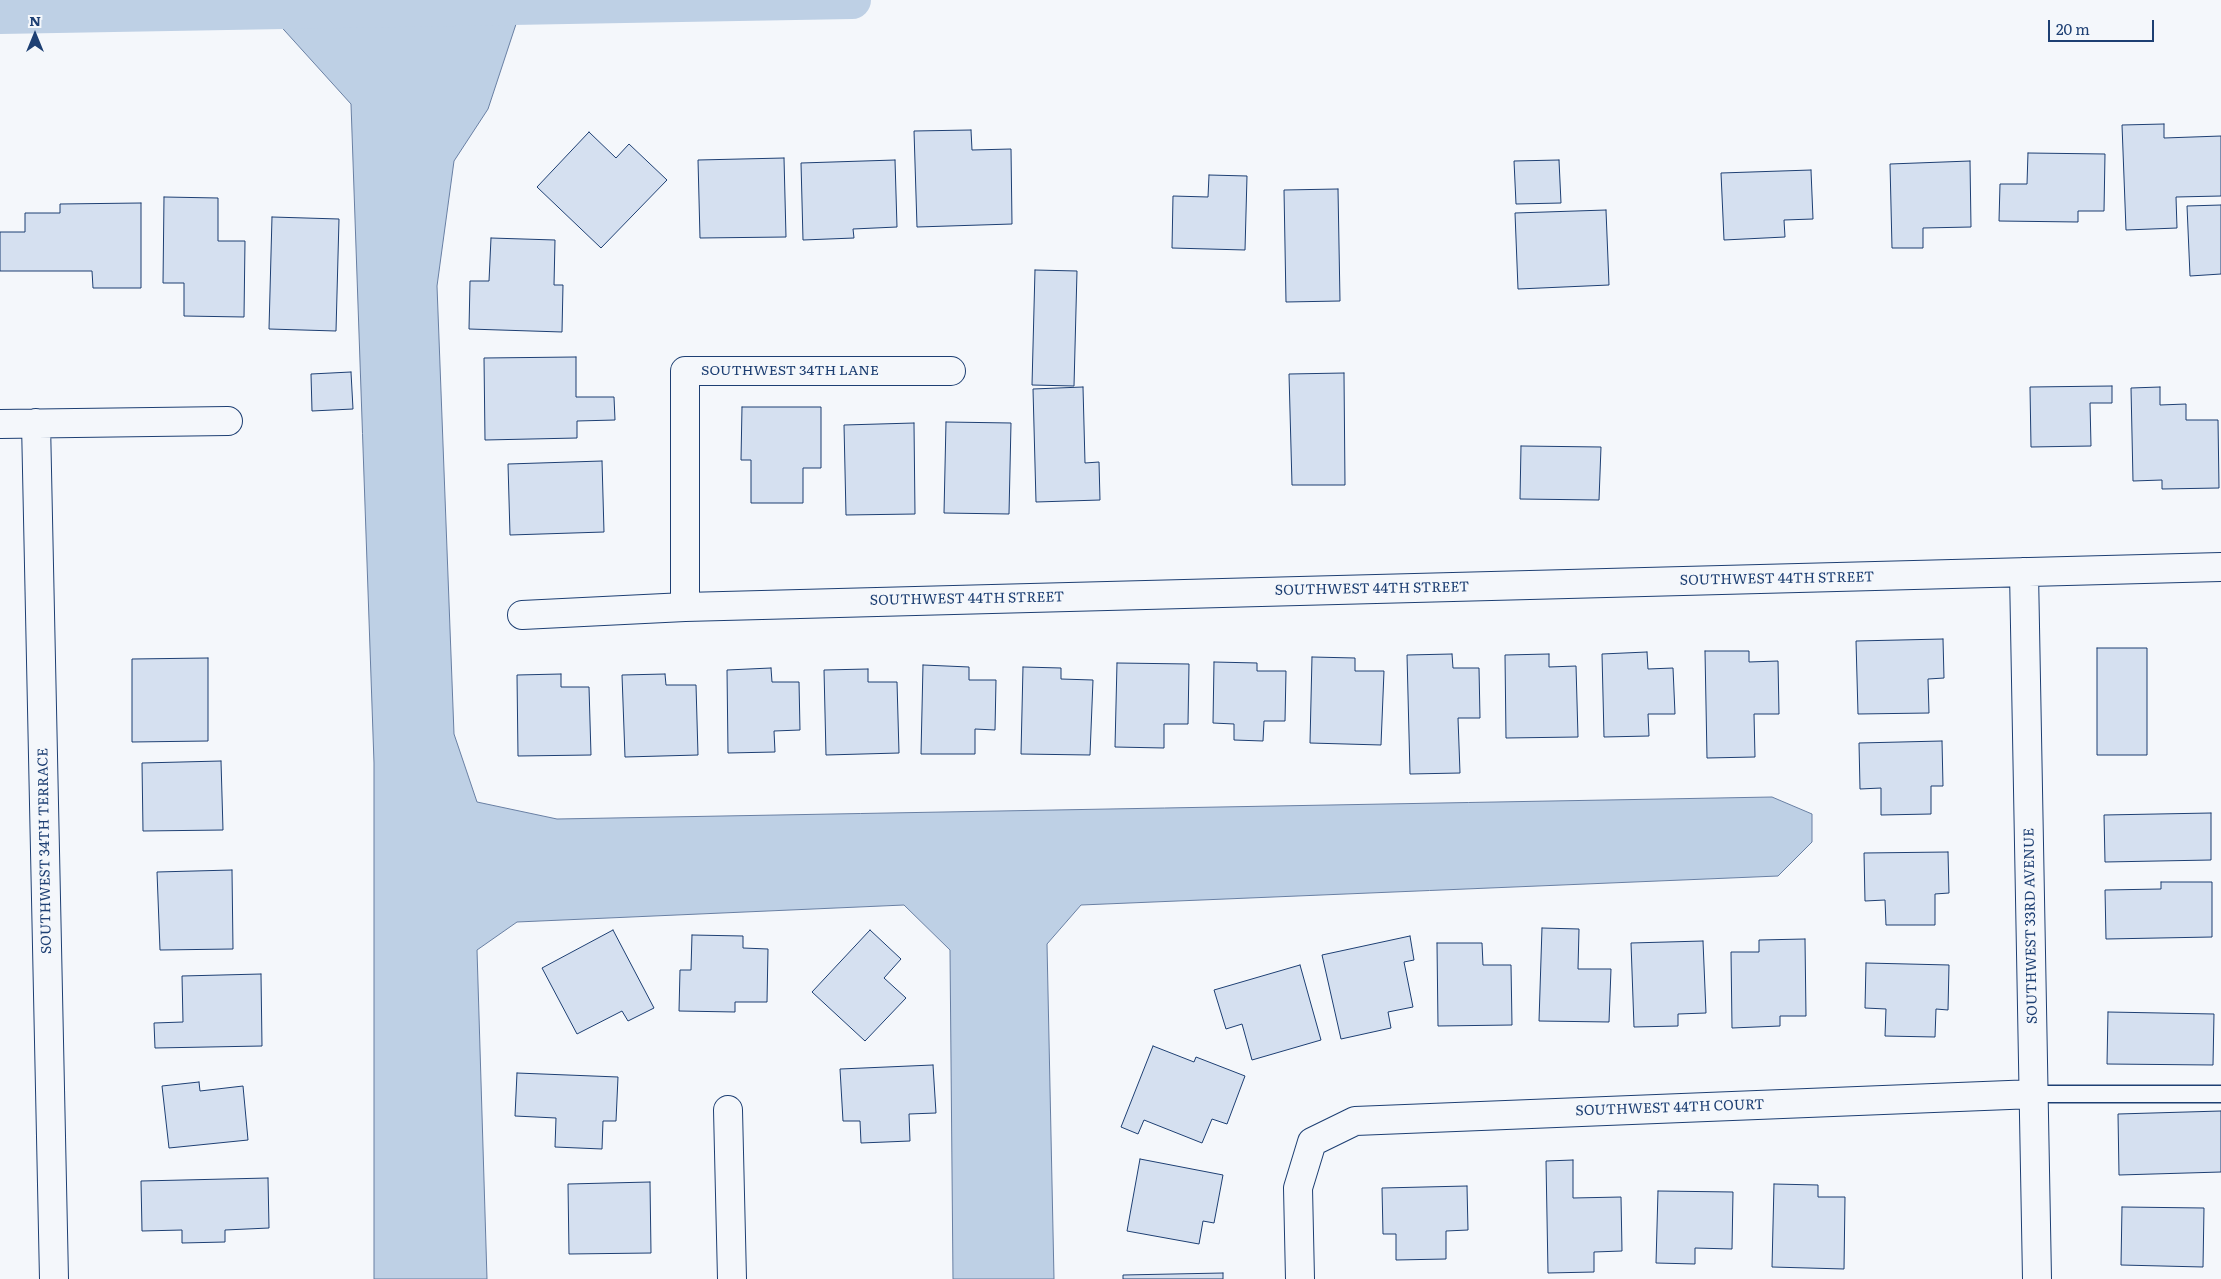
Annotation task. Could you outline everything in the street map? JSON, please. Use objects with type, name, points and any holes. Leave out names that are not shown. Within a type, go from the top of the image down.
[{"type":"street","name":"SOUTHWEST 34TH LANE","points":[[685,606],[685,371],[951,371]]},
{"type":"street","points":[[0,424],[228,421]]},
{"type":"street","name":"SOUTHWEST 34TH TERRACE","points":[[36,423],[54,1279]]},
{"type":"street","name":"SOUTHWEST 44TH STREET","points":[[522,615],[685,606],[2221,568]]},
{"type":"street","name":"SOUTHWEST 33RD AVENUE","points":[[2024,572],[2037,1279]]},
{"type":"street","name":"SOUTHWEST 44TH COURT","points":[[1300,1279],[1298,1188],[1312,1142],[1355,1121],[2034,1094]]},
{"type":"street","points":[[728,1110],[732,1279]]},
{"type":"lane","points":[[2034,1094],[2221,1094]]},
{"type":"water","points":[[522,6],[488,109],[454,161],[437,286],[454,734],[477,802],[557,819],[1772,797],[1812,814],[1812,842],[1778,876],[1081,905],[1047,944],[1054,1279],[953,1279],[950,950],[904,905],[517,922],[477,950],[487,1279],[374,1279],[374,763],[351,104],[266,10]]},
{"type":"building","points":[[2164,124],[2164,138],[2221,136],[2221,196],[2176,197],[2177,228],[2126,230],[2122,125]]},
{"type":"building","points":[[971,130],[972,150],[1011,149],[1012,224],[917,227],[914,131]]},
{"type":"building","points":[[589,132],[616,158],[629,144],[667,180],[601,248],[537,187]]},
{"type":"building","points":[[2028,153],[2105,154],[2104,211],[2078,211],[2078,222],[1999,221],[2000,184],[2027,184]]},
{"type":"building","points":[[784,158],[786,237],[700,238],[698,160]]},
{"type":"building","points":[[895,160],[897,227],[853,229],[854,238],[803,240],[801,163]]},
{"type":"building","points":[[1559,160],[1561,203],[1516,204],[1514,161]]},
{"type":"building","points":[[1970,161],[1971,227],[1923,228],[1923,248],[1892,248],[1890,164]]},
{"type":"building","points":[[1811,170],[1813,219],[1784,220],[1785,237],[1724,240],[1721,173]]},
{"type":"building","points":[[1209,175],[1247,176],[1245,250],[1172,248],[1173,196],[1208,197]]},
{"type":"building","points":[[1338,189],[1340,301],[1286,302],[1284,190]]},
{"type":"building","points":[[164,197],[218,198],[218,241],[245,241],[244,317],[184,316],[184,283],[163,283]]},
{"type":"building","points":[[141,203],[141,288],[93,288],[92,271],[0,271],[0,232],[25,232],[25,213],[60,213],[60,204]]},
{"type":"building","points":[[2221,205],[2221,274],[2190,276],[2187,206]]},
{"type":"building","points":[[1606,210],[1609,285],[1518,289],[1515,213]]},
{"type":"building","points":[[272,217],[339,219],[336,331],[269,329]]},
{"type":"building","points":[[491,238],[555,240],[554,285],[563,285],[562,332],[469,329],[470,281],[489,281]]},
{"type":"building","points":[[1035,270],[1077,271],[1074,386],[1032,385]]},
{"type":"building","points":[[576,357],[576,397],[614,397],[615,420],[577,421],[577,438],[485,440],[484,358]]},
{"type":"building","points":[[351,372],[353,409],[312,411],[311,374]]},
{"type":"building","points":[[1344,373],[1345,485],[1292,485],[1289,374]]},
{"type":"building","points":[[2112,386],[2112,403],[2090,403],[2091,446],[2031,447],[2030,387]]},
{"type":"building","points":[[1083,387],[1085,463],[1099,462],[1100,500],[1036,502],[1033,389]]},
{"type":"building","points":[[2160,387],[2160,405],[2186,404],[2186,420],[2218,420],[2219,488],[2162,489],[2162,480],[2133,481],[2131,388]]},
{"type":"building","points":[[742,407],[821,407],[821,468],[803,468],[803,503],[751,503],[751,460],[741,460]]},
{"type":"building","points":[[946,422],[1011,423],[1009,514],[944,513]]},
{"type":"building","points":[[914,423],[915,514],[846,515],[844,425]]},
{"type":"building","points":[[1521,446],[1601,447],[1599,500],[1520,499]]},
{"type":"building","points":[[602,461],[604,532],[510,535],[508,464]]},
{"type":"building","points":[[1943,639],[1944,678],[1928,679],[1929,713],[1858,714],[1856,641]]},
{"type":"building","points":[[2097,648],[2147,648],[2147,755],[2097,755]]},
{"type":"building","points":[[1705,651],[1749,651],[1749,662],[1778,661],[1779,714],[1754,714],[1755,757],[1707,758]]},
{"type":"building","points":[[1647,652],[1648,669],[1673,668],[1675,714],[1648,714],[1649,736],[1604,737],[1602,654]]},
{"type":"building","points":[[1452,654],[1453,668],[1479,668],[1480,718],[1458,718],[1460,773],[1410,774],[1407,655]]},
{"type":"building","points":[[1549,654],[1549,667],[1576,666],[1578,737],[1506,738],[1505,655]]},
{"type":"building","points":[[1312,657],[1355,658],[1355,671],[1384,671],[1381,745],[1310,743]]},
{"type":"building","points":[[208,658],[208,741],[132,742],[132,659]]},
{"type":"building","points":[[1214,662],[1257,663],[1257,671],[1286,671],[1285,721],[1264,721],[1263,741],[1234,740],[1234,724],[1213,723]]},
{"type":"building","points":[[1117,663],[1189,664],[1188,724],[1164,724],[1164,748],[1115,747]]},
{"type":"building","points":[[923,665],[969,667],[969,680],[996,680],[995,730],[975,729],[975,754],[921,754]]},
{"type":"building","points":[[1023,667],[1061,668],[1061,679],[1093,680],[1090,755],[1021,754]]},
{"type":"building","points":[[771,668],[772,682],[799,682],[800,730],[774,731],[775,752],[728,753],[727,670]]},
{"type":"building","points":[[868,669],[868,682],[897,682],[899,753],[826,755],[824,670]]},
{"type":"building","points":[[561,674],[561,687],[589,687],[591,755],[518,756],[517,675]]},
{"type":"building","points":[[665,674],[666,685],[696,685],[698,755],[625,757],[622,675]]},
{"type":"building","points":[[1942,741],[1943,786],[1931,786],[1931,814],[1881,815],[1881,788],[1860,789],[1859,743]]},
{"type":"building","points":[[221,761],[223,830],[143,831],[142,763]]},
{"type":"building","points":[[2211,813],[2211,860],[2105,862],[2104,815]]},
{"type":"building","points":[[1948,852],[1949,893],[1935,894],[1935,925],[1886,925],[1885,900],[1865,901],[1864,853]]},
{"type":"building","points":[[232,870],[233,949],[160,950],[157,872]]},
{"type":"building","points":[[2161,882],[2212,882],[2212,937],[2106,939],[2105,890],[2161,889]]},
{"type":"building","points":[[1542,928],[1579,929],[1578,969],[1611,969],[1609,1022],[1539,1021]]},
{"type":"building","points":[[613,930],[654,1008],[628,1021],[622,1011],[577,1034],[542,968]]},
{"type":"building","points":[[870,930],[901,959],[884,978],[906,998],[865,1041],[812,992]]},
{"type":"building","points":[[692,935],[743,936],[743,948],[768,949],[767,1002],[735,1002],[735,1012],[679,1011],[680,970],[691,970]]},
{"type":"building","points":[[1410,936],[1414,960],[1404,962],[1413,1007],[1388,1012],[1391,1028],[1341,1039],[1322,955]]},
{"type":"building","points":[[1805,939],[1806,1016],[1780,1016],[1780,1026],[1732,1028],[1731,952],[1759,952],[1759,940]]},
{"type":"building","points":[[1703,941],[1706,1013],[1678,1014],[1678,1026],[1634,1027],[1631,943]]},
{"type":"building","points":[[1437,943],[1482,943],[1483,965],[1511,965],[1512,1025],[1438,1026]]},
{"type":"building","points":[[1866,963],[1949,965],[1948,1010],[1936,1009],[1935,1037],[1885,1036],[1886,1009],[1865,1008]]},
{"type":"building","points":[[1300,965],[1321,1040],[1252,1060],[1242,1024],[1226,1029],[1214,990]]},
{"type":"building","points":[[261,974],[262,1046],[155,1048],[154,1023],[183,1022],[182,976]]},
{"type":"building","points":[[2108,1012],[2214,1014],[2213,1065],[2107,1064]]},
{"type":"building","points":[[1153,1046],[1194,1062],[1196,1057],[1245,1076],[1227,1124],[1212,1119],[1202,1143],[1144,1120],[1138,1134],[1121,1127]]},
{"type":"building","points":[[933,1065],[936,1113],[909,1114],[910,1141],[861,1143],[860,1121],[843,1121],[840,1069]]},
{"type":"building","points":[[517,1073],[618,1077],[616,1121],[603,1121],[602,1149],[555,1147],[556,1118],[515,1116]]},
{"type":"building","points":[[199,1082],[200,1091],[243,1086],[248,1140],[169,1148],[162,1086]]},
{"type":"building","points":[[2221,1111],[2221,1172],[2119,1175],[2118,1114]]},
{"type":"building","points":[[1140,1159],[1223,1175],[1214,1223],[1203,1221],[1199,1244],[1127,1231]]},
{"type":"building","points":[[1573,1160],[1573,1198],[1621,1197],[1622,1251],[1594,1252],[1594,1272],[1548,1273],[1546,1161]]},
{"type":"building","points":[[268,1178],[269,1228],[225,1230],[225,1242],[182,1243],[182,1230],[142,1231],[141,1181]]},
{"type":"building","points":[[650,1182],[651,1253],[569,1254],[568,1184]]},
{"type":"building","points":[[1774,1184],[1818,1185],[1818,1197],[1845,1197],[1844,1269],[1772,1267]]},
{"type":"building","points":[[1467,1186],[1468,1230],[1446,1231],[1446,1259],[1396,1260],[1396,1234],[1383,1234],[1382,1188]]},
{"type":"building","points":[[1658,1191],[1733,1192],[1732,1249],[1695,1248],[1695,1264],[1656,1263]]},
{"type":"building","points":[[2122,1207],[2204,1208],[2203,1267],[2121,1265]]},
{"type":"building","points":[[1223,1273],[1223,1279],[1123,1279],[1123,1275]]},
{"type":"waterway","points":[[0,15],[852,0]]}]
